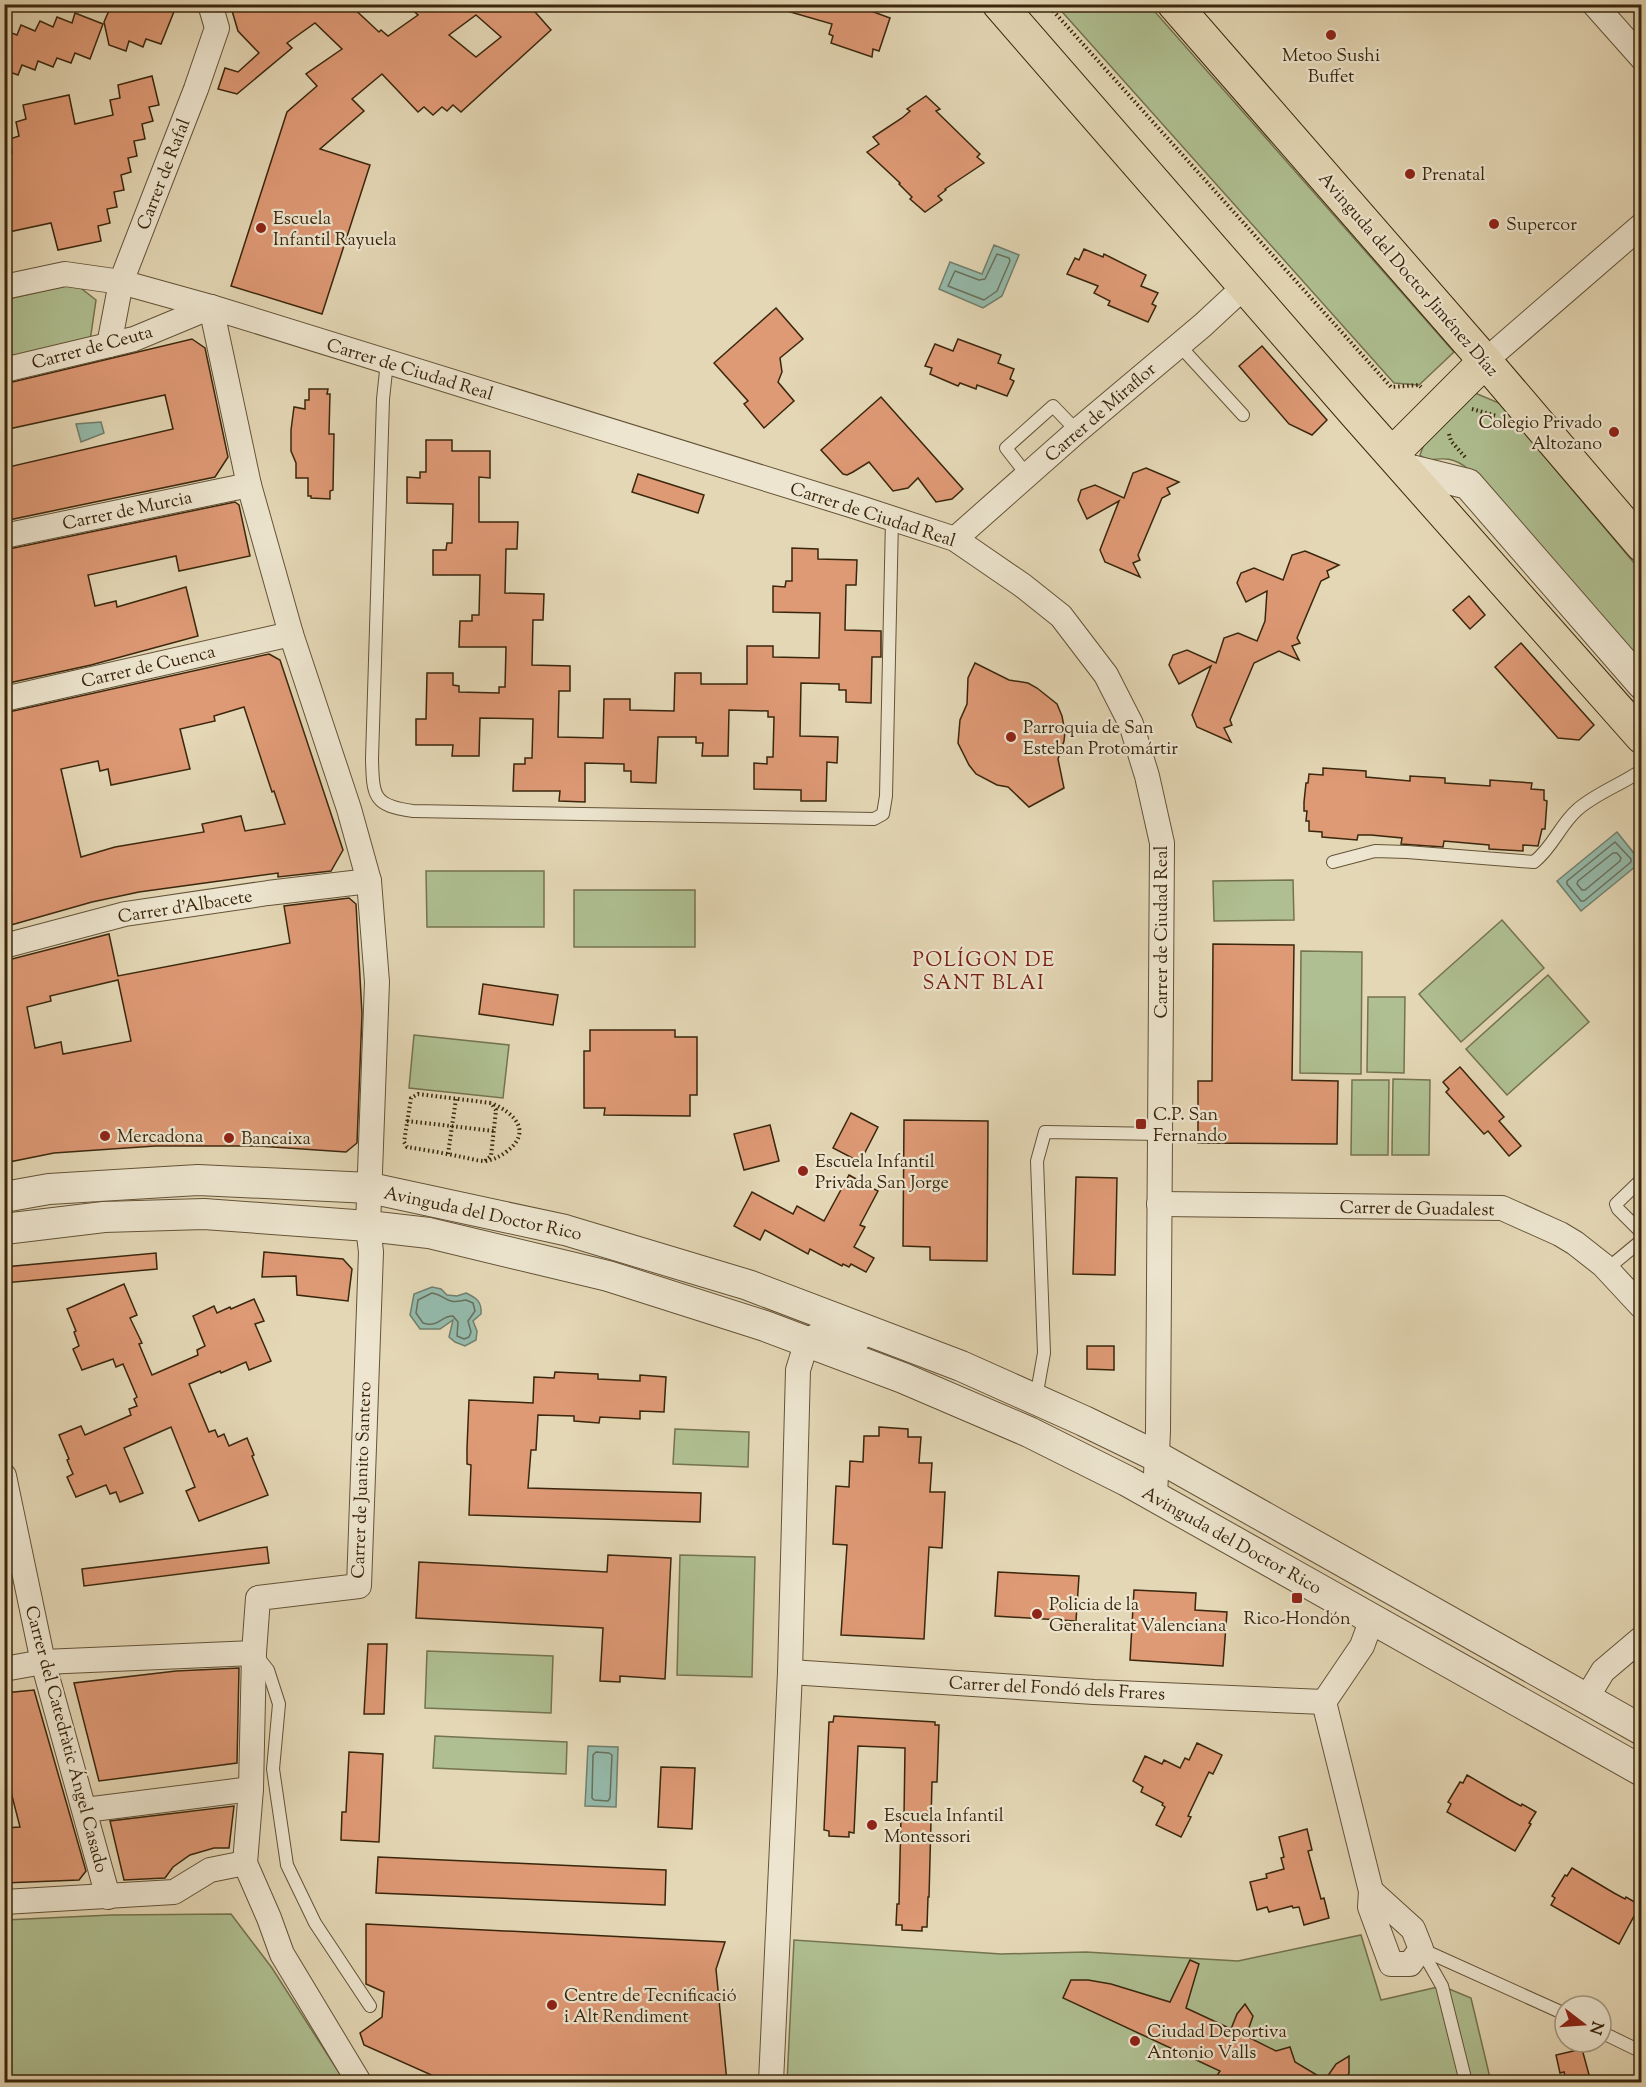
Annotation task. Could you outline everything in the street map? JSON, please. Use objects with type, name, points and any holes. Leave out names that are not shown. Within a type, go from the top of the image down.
[{"type":"main road","points":[[999,4],[1641,737]]},
{"type":"main road","name":"Avinguda del Doctor Jiménez Díaz","points":[[1174,4],[1485,361],[1641,545]]},
{"type":"main road","points":[[1399,462],[1440,407],[1485,361]]},
{"type":"street","name":"Carrer de Rafal","points":[[109,345],[121,282],[196,89],[217,28],[210,4]]},
{"type":"street","points":[[1594,4],[1641,58]]},
{"type":"street","points":[[1485,361],[1641,225]]},
{"type":"street","name":"Carrer de Ciudad Real","points":[[4,287],[65,274],[121,282],[212,308],[892,519],[955,539],[1022,585],[1061,616],[1106,675],[1131,724],[1147,776],[1162,843],[1155,1496]]},
{"type":"street","name":"Carrer de Miraflor","points":[[955,539],[1246,285]]},
{"type":"street","name":"Carrer de Ceuta","points":[[4,370],[134,339],[212,308]]},
{"type":"street","name":"Carrer de Juanito Santero","points":[[212,308],[249,485],[291,634],[349,809],[369,881],[377,982],[368,1226],[371,1252],[359,1586],[258,1598],[254,1653],[251,1789],[245,1863]]},
{"type":"street","points":[[1399,462],[1468,484],[1641,684]]},
{"type":"street","name":"Carrer de Murcia","points":[[4,536],[249,485]]},
{"type":"street","name":"Carrer de Cuenca","points":[[4,699],[291,634]]},
{"type":"street","name":"Carrer d'Albacete","points":[[4,946],[125,914],[268,892],[369,881]]},
{"type":"street","name":"Avinguda del Doctor Rico","points":[[4,1197],[50,1189],[198,1180],[370,1188],[566,1230],[748,1285],[942,1358],[1156,1456],[1584,1718],[1641,1771]]},
{"type":"street","name":"Carrer de Guadalest","points":[[1159,1204],[1502,1208],[1575,1243],[1607,1269],[1641,1307]]},
{"type":"street","name":"Avinguda del Doctor Rico","points":[[4,1229],[104,1217],[204,1214],[368,1226],[429,1233],[608,1276],[807,1341],[903,1378],[1029,1432],[1155,1496],[1372,1620],[1584,1718],[1641,1730]]},
{"type":"street","name":"Avinguda del Doctor Rico","points":[[807,1341],[824,1331],[837,1332],[911,1359],[942,1358]]},
{"type":"street","points":[[771,2082],[790,1672],[798,1370],[807,1341]]},
{"type":"street","name":"Carrer del Catedràtic Ángel Casado","points":[[4,1476],[43,1662],[108,1896]]},
{"type":"street","points":[[1371,1891],[1413,1929],[1421,1949],[1410,1964],[1391,1964],[1370,1908],[1371,1891],[1324,1702],[1362,1646],[1372,1620]]},
{"type":"street","points":[[1584,1718],[1603,1671],[1641,1638]]},
{"type":"street","points":[[4,1669],[43,1662],[254,1653]]},
{"type":"street","name":"Carrer del Fondó dels Frares","points":[[790,1672],[1094,1692],[1324,1702]]},
{"type":"street","points":[[85,1810],[251,1789]]},
{"type":"street","points":[[4,1902],[174,1892],[210,1870],[245,1863],[282,1954],[359,2082]]},
{"type":"lane","points":[[1179,345],[1243,415]]},
{"type":"lane","points":[[387,362],[383,399],[372,786],[379,800],[391,808],[413,811],[874,819],[883,814],[886,796],[892,519]]},
{"type":"lane","points":[[1027,475],[1006,448],[1053,406],[1077,431]]},
{"type":"lane","points":[[1333,862],[1375,851],[1534,862],[1546,852],[1574,812],[1641,770]]},
{"type":"lane","points":[[1036,1400],[1044,1353],[1037,1161],[1045,1132],[1160,1134]]},
{"type":"lane","points":[[1641,1179],[1616,1204],[1641,1233]]},
{"type":"lane","points":[[1607,1269],[1641,1240]]},
{"type":"lane","points":[[254,1653],[268,1670],[279,1704],[273,1768],[287,1865],[315,1923],[370,2006]]},
{"type":"lane","points":[[1421,1949],[1553,2008]]},
{"type":"lane","points":[[1421,1949],[1442,1986],[1466,2082]]},
{"type":"lane","points":[[1613,2038],[1641,2052]]},
{"type":"path","points":[[1047,4],[1391,387],[1419,385],[1440,407],[1451,441],[1467,459]]},
{"type":"path","points":[[418,1094],[490,1103],[505,1110],[514,1118],[520,1129],[520,1135],[513,1146],[498,1158],[485,1161],[407,1147],[404,1142],[411,1098],[418,1094]]},
{"type":"path","points":[[448,1154],[456,1099]]},
{"type":"path","points":[[485,1161],[491,1156],[496,1110],[490,1103]]},
{"type":"path","points":[[407,1121],[494,1131]]},
{"type":"shaded area","points":[[1056,5],[1149,5],[1454,352],[1419,385],[1394,383]]},
{"type":"shaded area","points":[[70,285],[78,286],[96,300],[90,341],[5,360],[4,300]]},
{"type":"shaded area","points":[[1475,393],[1499,403],[1641,571],[1641,665],[1468,469],[1453,460],[1427,460],[1420,455],[1428,433]]},
{"type":"shaded area","points":[[426,871],[544,871],[544,927],[427,927]]},
{"type":"shaded area","points":[[1293,880],[1294,920],[1214,921],[1213,881]]},
{"type":"shaded area","points":[[574,890],[695,890],[695,947],[574,947]]},
{"type":"shaded area","points":[[1502,920],[1544,968],[1461,1042],[1419,994]]},
{"type":"shaded area","points":[[1301,951],[1362,952],[1361,1074],[1300,1073]]},
{"type":"shaded area","points":[[1548,975],[1589,1022],[1507,1095],[1466,1049]]},
{"type":"shaded area","points":[[1368,997],[1405,997],[1404,1073],[1367,1072]]},
{"type":"shaded area","points":[[414,1035],[509,1045],[503,1098],[409,1088]]},
{"type":"shaded area","points":[[1393,1079],[1430,1080],[1429,1155],[1392,1155]]},
{"type":"shaded area","points":[[1352,1080],[1389,1080],[1388,1155],[1351,1155]]},
{"type":"shaded area","points":[[675,1429],[749,1432],[748,1467],[673,1464]]},
{"type":"shaded area","points":[[680,1555],[755,1557],[752,1677],[677,1675]]},
{"type":"shaded area","points":[[427,1651],[553,1656],[551,1713],[425,1708]]},
{"type":"shaded area","points":[[435,1736],[567,1742],[566,1774],[433,1768]]},
{"type":"shaded area","points":[[231,1914],[272,1968],[345,2082],[5,2082],[5,1920],[111,1915]]},
{"type":"shaded area","name":"Ciudad Deportiva Antonio Valls","points":[[1361,1935],[1381,2000],[1442,1986],[1471,1998],[1491,2082],[787,2082],[794,1940],[1001,1954],[1086,1952],[1238,1961]]},
{"type":"water","points":[[994,245],[1019,255],[1002,296],[983,308],[939,289],[950,262],[982,274]]},
{"type":"water","points":[[101,422],[104,433],[81,442],[76,424]]},
{"type":"water","points":[[1617,832],[1641,862],[1581,911],[1557,881]]},
{"type":"water","points":[[432,1287],[441,1289],[447,1295],[457,1296],[466,1293],[478,1301],[481,1314],[473,1321],[477,1331],[476,1340],[465,1346],[449,1337],[453,1320],[440,1329],[420,1329],[410,1315],[414,1294]]},
{"type":"water","points":[[588,1746],[618,1747],[616,1807],[585,1806]]},
{"type":"building","points":[[129,4],[177,4],[161,44],[146,39],[143,47],[129,41],[126,51],[109,45],[104,22],[111,6],[126,11]]},
{"type":"building","points":[[230,4],[349,4],[379,32],[381,30],[388,36],[418,15],[406,4],[528,4],[551,30],[461,112],[453,105],[447,111],[442,107],[433,115],[424,107],[418,112],[382,74],[352,99],[364,111],[320,149],[370,165],[322,314],[231,286],[287,112],[317,86],[306,74],[342,49],[315,23],[287,43],[292,48],[237,94],[218,89],[225,68],[238,72],[259,53],[238,31]],"holes":[[[476,15],[501,37],[476,57],[449,35]]]},
{"type":"building","points":[[781,4],[852,4],[890,18],[879,51],[873,49],[872,57],[831,43],[833,36],[829,34],[832,24],[780,9]]},
{"type":"building","points":[[75,13],[103,24],[90,59],[75,53],[71,63],[57,58],[53,67],[38,61],[35,70],[22,65],[18,75],[4,70],[4,30],[17,35],[21,25],[35,31],[40,21],[53,27],[57,17],[72,23]]},
{"type":"building","points":[[152,76],[159,105],[149,107],[153,121],[142,124],[145,139],[134,141],[137,156],[128,158],[131,172],[121,175],[124,190],[114,192],[117,207],[107,209],[110,223],[98,226],[101,241],[58,250],[51,223],[4,233],[4,155],[12,153],[10,139],[19,136],[16,122],[26,119],[23,105],[69,95],[75,124],[113,115],[110,100],[120,98],[118,85]]},
{"type":"building","points":[[926,96],[940,109],[936,111],[980,154],[977,157],[984,163],[945,189],[938,196],[942,200],[925,212],[910,199],[912,197],[900,183],[867,152],[879,144],[873,137],[902,118],[910,111],[907,109]]},
{"type":"building","points":[[1084,249],[1103,257],[1104,254],[1146,275],[1141,286],[1158,293],[1152,304],[1156,306],[1148,322],[1108,305],[1110,301],[1094,293],[1098,286],[1067,274],[1075,258],[1079,260]]},
{"type":"building","points":[[776,308],[803,339],[780,358],[782,372],[778,382],[794,401],[764,428],[744,404],[748,401],[714,363]]},
{"type":"building","points":[[192,339],[205,348],[228,457],[215,477],[4,521],[4,468],[173,429],[165,395],[4,430],[4,384]]},
{"type":"building","points":[[958,339],[1001,355],[998,363],[1014,369],[1010,379],[1014,381],[1007,396],[977,385],[976,389],[960,383],[958,386],[930,374],[932,368],[925,366],[935,344],[953,351]]},
{"type":"building","points":[[1262,346],[1327,420],[1312,435],[1289,424],[1239,366]]},
{"type":"building","points":[[309,389],[328,389],[327,394],[330,394],[329,434],[334,434],[333,490],[330,491],[330,499],[311,498],[308,496],[308,478],[296,478],[296,463],[291,451],[294,407],[305,409],[305,400],[309,400]]},
{"type":"building","points":[[881,397],[963,489],[952,499],[936,502],[918,478],[908,488],[893,491],[869,462],[847,475],[843,474],[821,450]]},
{"type":"building","points":[[426,440],[452,440],[452,451],[490,451],[490,478],[479,477],[479,522],[518,522],[517,549],[506,549],[505,593],[544,594],[543,620],[533,620],[532,665],[570,666],[570,691],[559,691],[558,737],[603,738],[604,699],[630,699],[630,710],[674,711],[675,673],[701,673],[701,684],[747,684],[747,646],[773,646],[773,657],[819,658],[820,613],[773,612],[773,586],[785,587],[786,581],[792,581],[792,548],[818,549],[818,559],[857,560],[856,585],[846,585],[845,630],[881,631],[881,657],[872,657],[871,703],[846,702],[846,690],[839,690],[839,684],[801,683],[800,736],[838,737],[837,763],[827,762],[826,801],[801,801],[801,790],[754,789],[754,763],[767,764],[767,757],[773,757],[774,717],[768,717],[768,711],[729,710],[728,756],[702,756],[703,743],[696,743],[696,737],[658,737],[656,783],[631,782],[631,771],[624,771],[624,764],[585,763],[585,802],[559,801],[560,791],[513,791],[514,764],[525,764],[525,758],[532,758],[533,719],[480,718],[479,756],[452,756],[453,745],[416,745],[416,719],[426,719],[427,673],[453,673],[453,685],[459,686],[459,692],[499,693],[499,687],[505,687],[506,647],[459,647],[460,621],[472,621],[472,615],[479,615],[480,575],[433,575],[433,550],[446,550],[447,543],[452,543],[453,504],[407,503],[407,477],[420,478],[420,472],[426,472]]},
{"type":"building","points":[[1146,468],[1179,482],[1167,488],[1170,494],[1162,498],[1138,555],[1140,560],[1133,563],[1140,577],[1105,562],[1100,550],[1119,501],[1087,519],[1078,500],[1081,490],[1095,485],[1124,498],[1133,473]]},
{"type":"building","points":[[638,474],[704,495],[698,513],[632,492]]},
{"type":"building","points":[[235,502],[239,505],[250,556],[179,571],[176,556],[88,575],[95,606],[116,601],[117,607],[186,587],[198,636],[91,665],[4,684],[4,550]]},
{"type":"building","points":[[1305,551],[1339,565],[1327,571],[1329,577],[1321,581],[1297,638],[1300,643],[1292,646],[1299,660],[1279,651],[1254,663],[1230,720],[1232,725],[1224,728],[1231,742],[1197,727],[1192,715],[1211,666],[1179,684],[1169,665],[1173,655],[1187,650],[1216,663],[1224,638],[1238,633],[1257,641],[1265,621],[1267,591],[1246,602],[1237,583],[1241,573],[1254,568],[1283,580],[1292,555]]},
{"type":"building","points":[[1469,596],[1485,615],[1470,629],[1453,610]]},
{"type":"building","points":[[1521,643],[1594,725],[1579,740],[1558,738],[1495,667]]},
{"type":"building","points":[[269,654],[280,660],[343,850],[331,871],[278,877],[278,873],[139,892],[92,902],[4,927],[4,883],[9,881],[4,859],[4,713]],"holes":[[[244,707],[272,792],[274,791],[285,824],[245,831],[241,816],[202,824],[204,832],[115,847],[81,857],[61,769],[98,761],[100,771],[108,769],[111,785],[190,769],[180,729],[215,721],[214,716]]]},
{"type":"building","name":"Parroquia de San Esteban Protomártir","points":[[975,663],[1009,680],[1028,683],[1037,688],[1057,704],[1062,716],[1065,732],[1058,759],[1064,788],[1029,807],[1008,787],[997,785],[976,774],[958,743],[960,720],[967,704],[968,678]]},
{"type":"building","points":[[1323,768],[1366,771],[1366,777],[1410,781],[1410,776],[1445,778],[1445,783],[1490,786],[1490,780],[1532,783],[1531,789],[1544,790],[1544,800],[1547,801],[1545,829],[1542,829],[1538,846],[1523,845],[1523,851],[1489,849],[1489,845],[1444,841],[1443,847],[1401,844],[1402,838],[1371,835],[1358,835],[1357,840],[1322,837],[1322,832],[1309,831],[1304,802],[1309,774],[1323,775]]},
{"type":"building","points":[[349,898],[356,904],[362,1014],[357,1143],[346,1152],[258,1146],[155,1146],[54,1153],[4,1163],[4,961],[109,934],[118,976],[290,943],[284,906]],"holes":[[[118,980],[131,1041],[63,1054],[61,1042],[35,1048],[27,1007],[51,1001],[50,996]]]},
{"type":"building","points":[[1213,944],[1294,945],[1292,1080],[1338,1081],[1337,1144],[1198,1143],[1198,1081],[1212,1081]]},
{"type":"building","points":[[483,984],[558,995],[553,1025],[479,1014]]},
{"type":"building","points":[[590,1030],[675,1030],[675,1037],[697,1037],[697,1095],[690,1095],[690,1116],[604,1115],[605,1108],[584,1108],[584,1051],[590,1051]]},
{"type":"building","points":[[1460,1067],[1504,1117],[1499,1121],[1521,1146],[1509,1156],[1488,1131],[1484,1134],[1446,1092],[1449,1089],[1443,1082]]},
{"type":"building","points":[[851,1113],[878,1127],[860,1162],[833,1148]]},
{"type":"building","points":[[904,1120],[988,1121],[987,1261],[930,1260],[930,1247],[903,1246]]},
{"type":"building","points":[[770,1125],[779,1161],[744,1170],[734,1134]]},
{"type":"building","points":[[849,1175],[878,1191],[860,1225],[865,1227],[854,1247],[874,1258],[866,1272],[851,1264],[849,1267],[843,1264],[842,1266],[810,1249],[808,1254],[765,1230],[760,1240],[734,1226],[752,1192],[793,1214],[797,1206],[824,1221]]},
{"type":"building","points":[[1076,1177],[1117,1178],[1115,1275],[1073,1274]]},
{"type":"building","points":[[264,1252],[343,1259],[352,1269],[348,1301],[297,1295],[296,1276],[262,1277]]},
{"type":"building","points":[[156,1253],[157,1269],[4,1283],[4,1267]]},
{"type":"building","points":[[124,1284],[137,1315],[130,1318],[142,1343],[139,1344],[152,1375],[198,1355],[197,1350],[205,1346],[193,1316],[214,1306],[217,1313],[254,1299],[264,1321],[255,1324],[271,1361],[249,1370],[246,1362],[189,1384],[209,1432],[215,1430],[218,1437],[224,1434],[229,1446],[247,1438],[268,1495],[199,1521],[186,1491],[195,1487],[171,1427],[124,1448],[143,1493],[120,1502],[116,1492],[110,1494],[106,1485],[76,1497],[67,1477],[73,1474],[59,1435],[81,1426],[85,1435],[131,1415],[129,1409],[137,1406],[134,1399],[137,1397],[123,1364],[116,1367],[113,1359],[82,1370],[73,1349],[79,1346],[67,1309]]},
{"type":"building","points":[[1087,1346],[1114,1346],[1114,1370],[1087,1369]]},
{"type":"building","points":[[555,1372],[598,1374],[598,1379],[640,1381],[640,1375],[666,1377],[664,1412],[640,1411],[640,1419],[600,1417],[599,1423],[574,1421],[574,1416],[538,1415],[536,1450],[531,1450],[528,1488],[701,1493],[700,1522],[469,1515],[471,1465],[467,1464],[467,1448],[469,1400],[533,1403],[534,1377],[554,1378]]},
{"type":"building","points":[[879,1427],[908,1429],[908,1437],[921,1437],[919,1463],[932,1463],[930,1492],[945,1492],[942,1548],[929,1547],[924,1639],[841,1635],[847,1545],[833,1544],[836,1486],[849,1487],[850,1461],[863,1462],[864,1436],[879,1436]]},
{"type":"building","points":[[267,1547],[269,1563],[84,1586],[82,1569]]},
{"type":"building","points":[[608,1555],[671,1558],[665,1679],[620,1676],[620,1682],[600,1681],[603,1628],[416,1618],[419,1562],[607,1572]]},
{"type":"building","points":[[998,1572],[1079,1576],[1076,1621],[995,1616]]},
{"type":"building","points":[[1134,1590],[1196,1593],[1195,1610],[1227,1612],[1223,1666],[1130,1660]]},
{"type":"building","points":[[368,1644],[387,1644],[384,1714],[364,1714]]},
{"type":"building","points":[[239,1668],[237,1763],[99,1781],[74,1683],[176,1671]]},
{"type":"building","points":[[34,1690],[86,1871],[79,1880],[4,1883],[4,1828],[20,1827],[10,1788],[4,1786],[4,1693]]},
{"type":"building","points":[[834,1716],[935,1722],[935,1725],[939,1725],[937,1782],[932,1782],[927,1927],[922,1927],[922,1931],[902,1930],[902,1925],[896,1925],[897,1904],[899,1904],[901,1816],[904,1816],[905,1748],[858,1746],[854,1833],[849,1832],[849,1837],[829,1836],[829,1831],[824,1830],[829,1722],[833,1722]]},
{"type":"building","points":[[1197,1743],[1222,1755],[1213,1774],[1209,1772],[1188,1816],[1191,1817],[1181,1837],[1156,1825],[1165,1807],[1163,1803],[1141,1792],[1143,1787],[1133,1781],[1145,1756],[1162,1764],[1164,1760],[1180,1768],[1185,1758],[1189,1760]]},
{"type":"building","points":[[349,1752],[383,1754],[379,1842],[341,1840],[342,1812],[346,1812]]},
{"type":"building","points":[[661,1767],[695,1768],[692,1829],[658,1827]]},
{"type":"building","points":[[1467,1775],[1521,1806],[1522,1804],[1536,1812],[1515,1851],[1447,1812],[1451,1804],[1448,1802]]},
{"type":"building","points":[[234,1806],[229,1848],[214,1848],[190,1855],[173,1867],[165,1878],[124,1880],[110,1821]]},
{"type":"building","points":[[1307,1829],[1312,1850],[1308,1851],[1321,1899],[1324,1898],[1329,1918],[1304,1925],[1299,1907],[1293,1908],[1292,1906],[1269,1912],[1267,1907],[1257,1910],[1250,1882],[1267,1878],[1266,1874],[1284,1869],[1281,1858],[1284,1857],[1279,1837]]},
{"type":"building","points":[[378,1857],[666,1870],[665,1905],[376,1893]]},
{"type":"building","points":[[1572,1868],[1625,1899],[1626,1897],[1640,1905],[1619,1944],[1551,1905],[1555,1898],[1552,1896]]},
{"type":"building","name":"Centre de Tecnificació i Alt Rendiment","points":[[366,1924],[725,1942],[716,1969],[727,2082],[447,2082],[364,2045],[360,2033],[382,2017],[384,1992],[366,1984]]},
{"type":"building","points":[[1190,1960],[1199,1964],[1186,2008],[1231,2029],[1237,2014],[1245,2004],[1253,2016],[1246,2036],[1276,2051],[1290,2047],[1295,2062],[1325,2080],[1336,2064],[1349,2056],[1349,2073],[1344,2082],[1227,2082],[1216,2077],[1220,2071],[1063,1998],[1071,1980],[1088,1980],[1111,1984],[1170,2002]]},
{"type":"building","points":[[1583,2054],[1591,2082],[1567,2082],[1564,2072],[1560,2073],[1556,2055]]},
{"type":"place","name":"Metoo Sushi Buffet","points":[[1331,35]]},
{"type":"place","name":"Prenatal","points":[[1410,174]]},
{"type":"place","name":"Supercor","points":[[1494,224]]},
{"type":"place","name":"Escuela Infantil Rayuela","points":[[261,228]]},
{"type":"place","name":"Colegio Privado Altozano","points":[[1614,432]]},
{"type":"place","name":"Parroquia de San Esteban Protomártir","points":[[1011,737]]},
{"type":"place","name":"C.P. San Fernando","points":[[1141,1124]]},
{"type":"place","name":"Mercadona","points":[[105,1136]]},
{"type":"place","name":"Bancaixa","points":[[229,1138]]},
{"type":"place","name":"Escuela Infantil Privada San Jorge","points":[[803,1171]]},
{"type":"place","name":"Rico-Hondón","points":[[1297,1598]]},
{"type":"place","name":"Policia de la Generalitat Valenciana","points":[[1037,1614]]},
{"type":"place","name":"Escuela Infantil Montessori","points":[[872,1825]]},
{"type":"place","name":"Centre de Tecnificació i Alt Rendiment","points":[[552,2005]]},
{"type":"place","name":"Ciudad Deportiva Antonio Valls","points":[[1135,2041]]},
{"type":"district","name":"POLÍGON DE SANT BLAI","points":[[984,970]]}]
